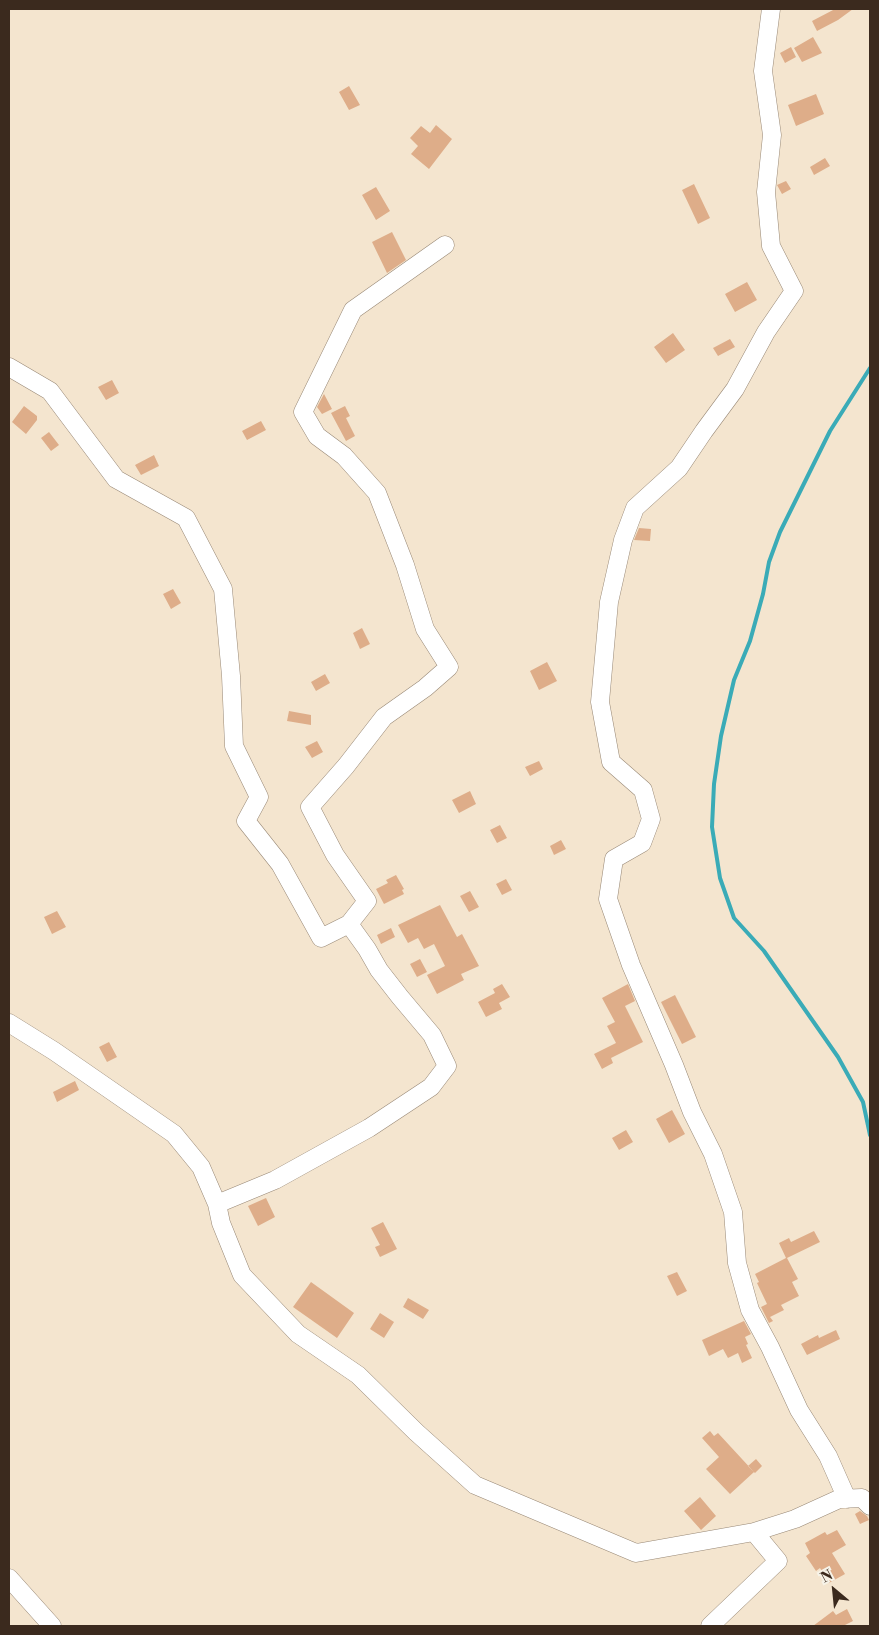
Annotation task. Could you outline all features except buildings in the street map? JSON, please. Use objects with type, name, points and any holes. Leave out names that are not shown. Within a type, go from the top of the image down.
[{"type":"street","points":[[771,9],[764,71],[772,135],[766,192],[771,246],[794,291],[766,332],[735,389],[680,468],[635,508],[622,540],[609,602],[600,702],[611,762],[643,790],[651,819],[642,844],[614,858],[608,899],[631,965],[692,1112],[714,1154],[733,1212],[737,1263],[750,1310],[770,1347],[799,1410],[828,1456],[847,1499]]},
{"type":"street","points":[[9,367],[50,391],[116,479],[186,518],[223,589],[231,676],[234,746],[259,798],[246,821],[280,864],[321,938],[349,924],[367,901],[334,855],[310,807],[384,717],[425,688],[449,667],[425,630],[405,565],[377,493],[344,456],[317,436],[303,412],[353,310],[445,245]]},
{"type":"street","points":[[217,1204],[275,1180],[369,1128],[431,1087],[447,1066],[432,1034],[384,977],[368,950],[349,924]]},
{"type":"street","points":[[9,1023],[54,1051],[174,1134],[202,1167],[217,1204],[221,1223],[242,1275],[298,1334],[358,1375],[416,1432],[475,1485],[636,1553],[754,1532],[795,1519],[840,1499],[862,1498],[870,1506]]},
{"type":"street","points":[[711,1626],[778,1561],[754,1532]]},
{"type":"street","points":[[9,1578],[52,1626]]},
{"type":"waterway","points":[[870,368],[830,431],[780,532],[769,562],[763,594],[750,641],[734,680],[721,736],[714,784],[712,827],[720,878],[734,918],[764,951],[838,1057],[863,1102],[870,1135]]}]
